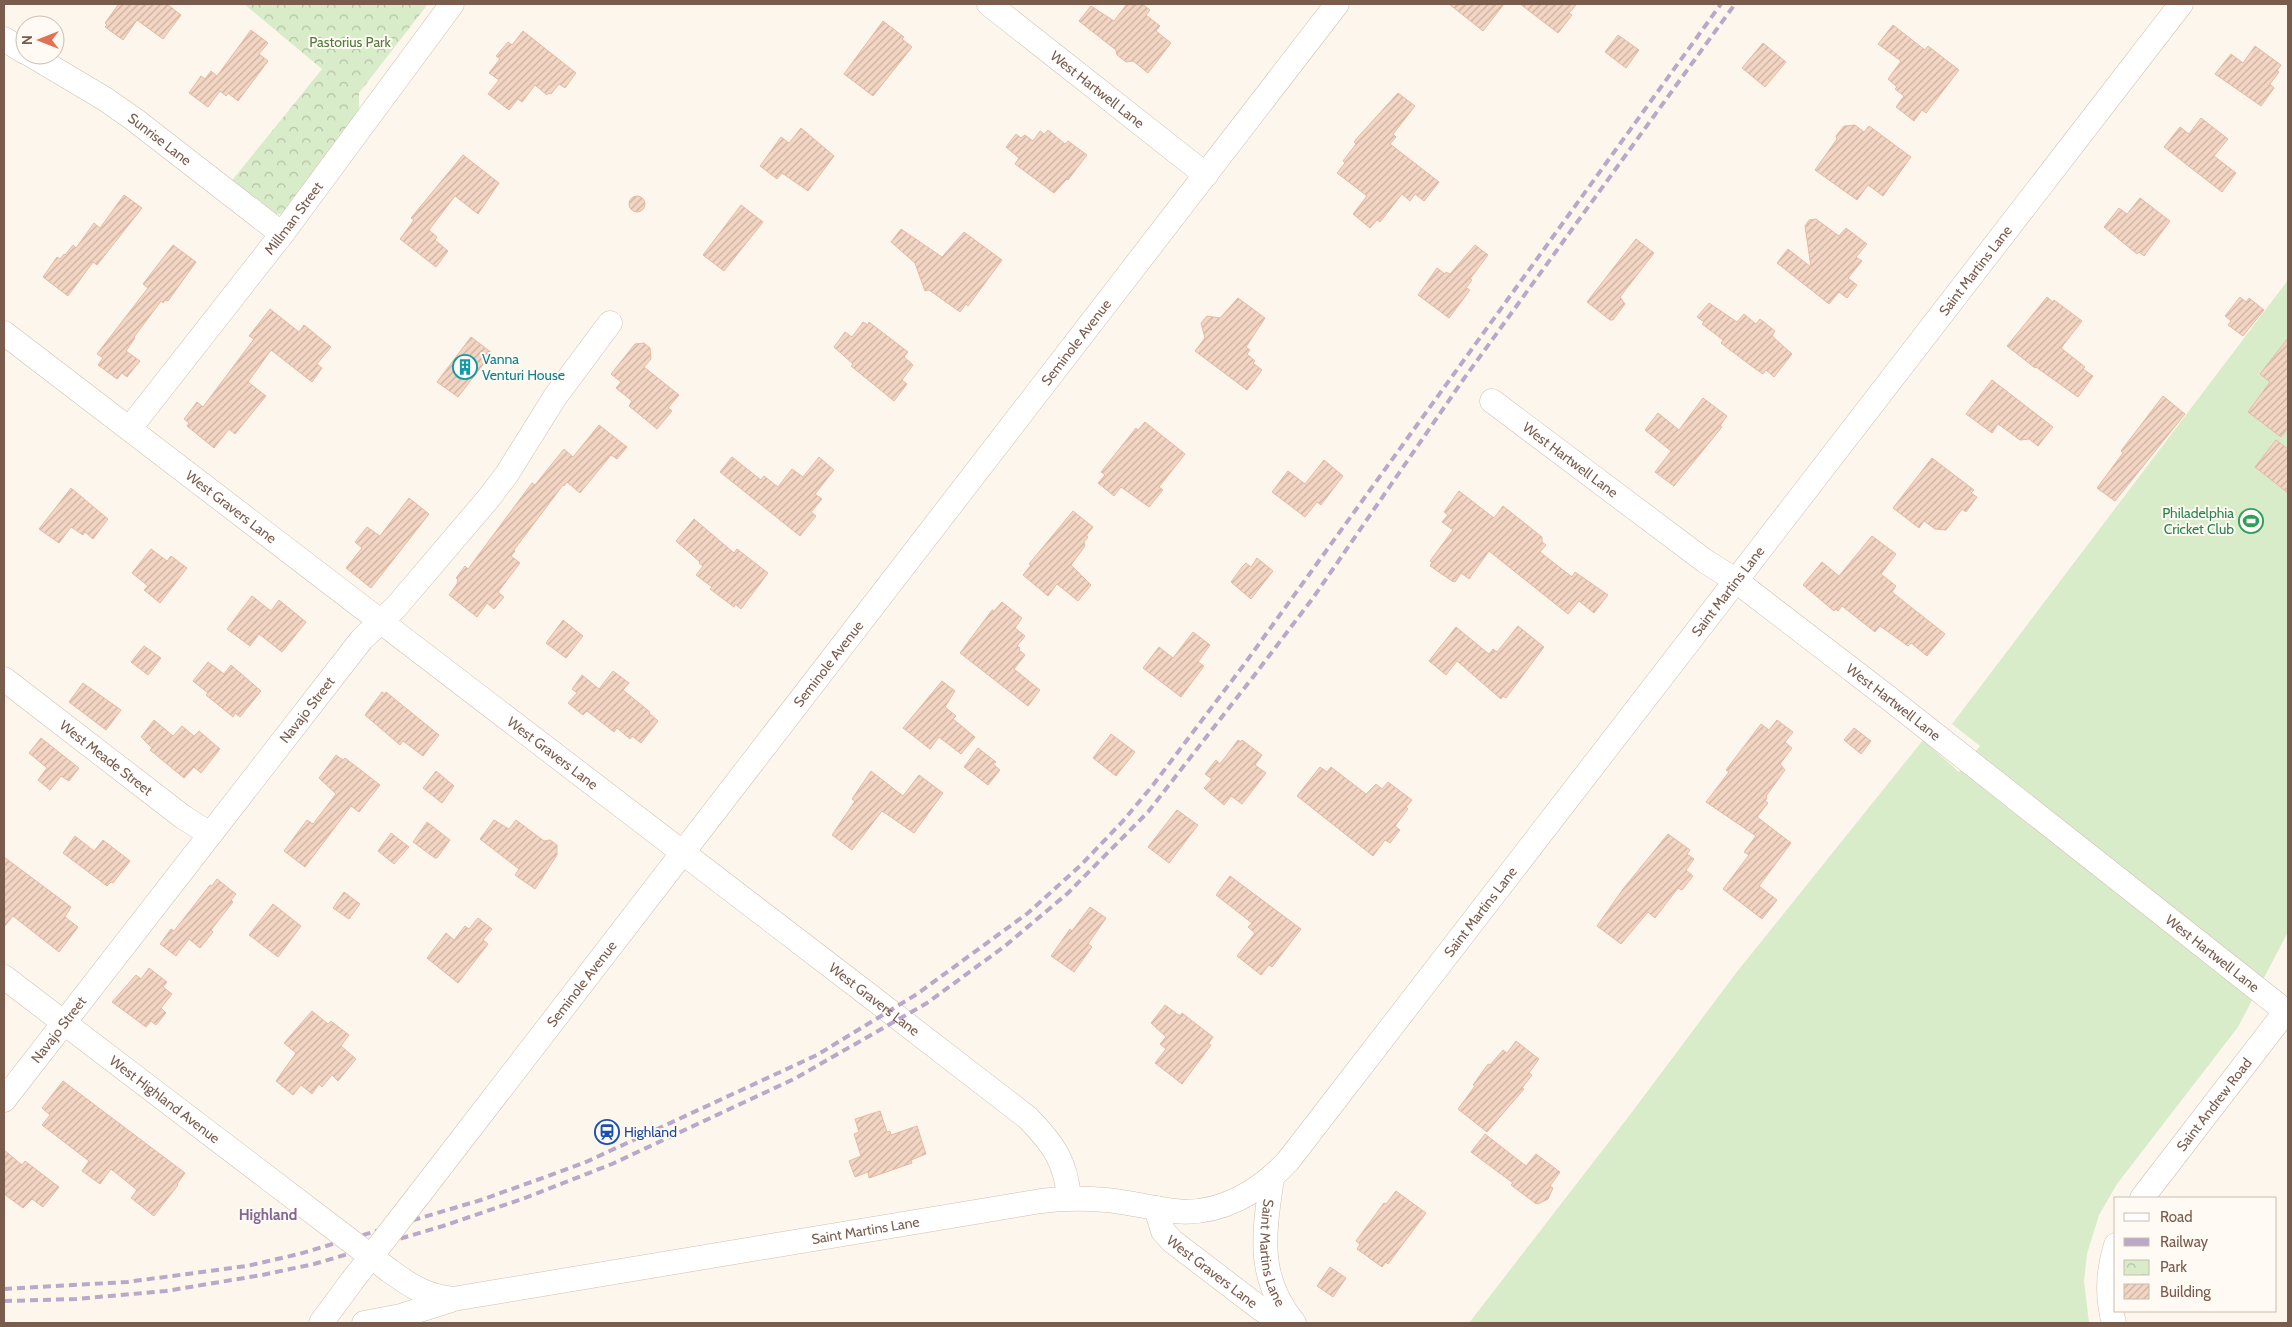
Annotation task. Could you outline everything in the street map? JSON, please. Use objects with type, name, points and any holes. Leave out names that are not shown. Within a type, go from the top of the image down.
[{"type":"street","name":"Millman Street","points":[[130,428],[282,234],[452,4]]},
{"type":"street","name":"West Hartwell Lane","points":[[989,4],[1206,174]]},
{"type":"street","name":"Seminole Avenue","points":[[322,1323],[352,1281],[1337,4]]},
{"type":"street","name":"Saint Martins Lane","points":[[364,1323],[401,1316],[453,1299],[1012,1205],[1069,1198],[1107,1200],[1188,1212],[1209,1209],[1242,1198],[1256,1191],[1288,1161],[2181,4]]},
{"type":"street","points":[[4,39],[15,46]]},
{"type":"street","name":"Sunrise Lane","points":[[47,65],[105,99],[135,120],[282,234]]},
{"type":"street","name":"Navajo Street","points":[[4,1100],[362,639],[396,607],[488,499],[511,467],[555,397],[610,323]]},
{"type":"street","name":"West Gravers Lane","points":[[4,333],[1028,1118],[1047,1138],[1058,1154],[1064,1168],[1069,1198]]},
{"type":"street","name":"West Hartwell Lane","points":[[1492,401],[1713,567],[1735,580],[1890,699],[2287,1012]]},
{"type":"street","name":"West Meade Street","points":[[4,678],[183,817],[210,834]]},
{"type":"street","name":"West Highland Avenue","points":[[4,977],[327,1223]]},
{"type":"street","name":"Saint Andrew Road","points":[[2143,1197],[2287,1012]]},
{"type":"street","name":"Saint Martins Lane","points":[[1272,1178],[1265,1239],[1267,1268],[1276,1296],[1294,1323]]},
{"type":"street","name":"West Gravers Lane","points":[[1156,1208],[1163,1231],[1172,1241],[1261,1309],[1283,1323]]},
{"type":"street","name":"Saint Martins Lane","points":[[327,1223],[371,1258],[418,1290],[433,1297],[453,1299]]},
{"type":"street","points":[[2114,1252],[2109,1286],[2114,1323]]},
{"type":"green space","name":"Pastorius Park","points":[[244,4],[428,4],[359,93],[359,112],[281,214],[274,214],[230,183],[322,69]]},
{"type":"green space","points":[[2288,280],[2288,932],[2238,1027],[2117,1184],[2099,1215],[2087,1254],[2084,1281],[2089,1323],[1469,1323],[1629,1116],[1736,973],[1923,740],[1959,772],[1980,746],[1952,724]]},
{"type":"building","points":[[115,4],[167,4],[181,15],[163,39],[137,20],[123,40],[105,27],[107,25],[105,23],[118,5]]},
{"type":"building","points":[[1127,4],[1142,4],[1150,10],[1146,15],[1160,26],[1156,31],[1171,43],[1148,73],[1133,61],[1126,62],[1117,55],[1116,50],[1079,21],[1091,6],[1114,21]]},
{"type":"building","points":[[1449,4],[1504,4],[1483,31]]},
{"type":"building","points":[[1520,4],[1577,4],[1569,13],[1572,15],[1558,33]]},
{"type":"building","points":[[883,21],[904,37],[902,39],[912,47],[873,96],[844,74]]},
{"type":"building","points":[[1893,25],[1925,50],[1928,46],[1959,70],[1926,113],[1922,110],[1914,121],[1896,107],[1904,96],[1895,89],[1897,87],[1888,79],[1901,61],[1878,44]]},
{"type":"building","points":[[251,30],[268,43],[259,54],[268,61],[238,101],[228,93],[226,96],[220,91],[208,107],[189,93],[201,76],[205,79],[211,71],[217,76]]},
{"type":"building","points":[[523,31],[576,73],[565,88],[559,84],[551,94],[547,95],[535,85],[522,102],[518,99],[509,110],[488,94],[499,80],[489,73],[500,59],[496,56],[508,42],[512,45]]},
{"type":"building","points":[[1618,35],[1639,50],[1626,68],[1605,52]]},
{"type":"building","points":[[1763,43],[1786,62],[1765,87],[1742,68]]},
{"type":"building","points":[[2255,46],[2281,65],[2277,71],[2279,72],[2270,84],[2274,88],[2261,106],[2215,74],[2231,54],[2243,63]]},
{"type":"building","points":[[1398,93],[1415,106],[1393,134],[1396,137],[1390,144],[1439,182],[1424,201],[1415,194],[1410,201],[1402,194],[1380,222],[1377,220],[1370,228],[1353,214],[1367,196],[1337,173],[1345,163],[1343,161],[1356,144],[1354,142]]},
{"type":"building","points":[[2201,118],[2228,139],[2214,156],[2236,173],[2222,192],[2164,147],[2180,127],[2189,134]]},
{"type":"building","points":[[1855,125],[1864,132],[1869,126],[1911,157],[1883,196],[1868,185],[1857,200],[1815,170],[1844,126]]},
{"type":"building","points":[[801,128],[834,156],[808,191],[782,173],[777,179],[760,166],[781,137],[789,143]]},
{"type":"building","points":[[1048,130],[1065,144],[1068,141],[1087,155],[1068,180],[1054,193],[1015,164],[1019,158],[1006,147],[1016,134],[1021,138],[1025,135],[1033,141],[1040,131],[1044,134]]},
{"type":"building","points":[[463,155],[499,183],[478,214],[455,196],[429,230],[437,237],[435,240],[448,251],[436,267],[400,239],[414,220],[411,218]]},
{"type":"building","points":[[124,195],[142,208],[97,265],[93,262],[68,296],[43,277],[57,257],[60,259],[73,245],[76,248],[94,223],[100,228]]},
{"type":"building","points":[[634,196],[640,196],[645,201],[643,210],[634,212],[629,207],[629,201]]},
{"type":"building","points":[[2140,198],[2170,221],[2144,256],[2139,252],[2137,254],[2104,227],[2119,208],[2127,214]]},
{"type":"building","points":[[741,205],[763,222],[724,271],[703,255]]},
{"type":"building","points":[[1816,219],[1839,236],[1846,228],[1867,244],[1856,257],[1862,261],[1848,278],[1857,285],[1847,298],[1839,292],[1829,304],[1777,263],[1788,249],[1811,267],[1805,226],[1809,220]]},
{"type":"building","points":[[901,229],[942,257],[964,232],[1002,260],[968,306],[966,304],[960,312],[929,290],[925,291],[915,263],[891,242]]},
{"type":"building","points":[[1636,239],[1654,253],[1620,297],[1625,304],[1613,320],[1610,320],[1587,302]]},
{"type":"building","points":[[173,245],[196,262],[168,301],[165,300],[163,303],[161,301],[134,337],[126,351],[140,361],[127,377],[122,373],[117,379],[98,365],[103,358],[97,354],[148,288],[143,284]]},
{"type":"building","points":[[1475,245],[1488,255],[1470,279],[1472,280],[1466,288],[1470,290],[1449,318],[1418,295],[1437,268],[1445,274],[1446,272],[1450,274]]},
{"type":"building","points":[[2047,297],[2082,321],[2061,348],[2085,367],[2083,369],[2093,376],[2078,397],[2035,368],[2007,346]]},
{"type":"building","points":[[2240,297],[2246,302],[2249,298],[2264,310],[2243,336],[2228,325],[2231,321],[2225,316]]},
{"type":"building","points":[[1238,298],[1265,318],[1246,347],[1250,350],[1247,354],[1255,361],[1253,363],[1262,370],[1247,390],[1195,351],[1205,338],[1201,323],[1207,316],[1220,318]]},
{"type":"building","points":[[1709,303],[1737,322],[1744,314],[1756,324],[1760,319],[1775,331],[1772,336],[1792,354],[1774,377],[1766,370],[1763,374],[1750,365],[1721,343],[1723,340],[1702,324],[1704,322],[1697,317]]},
{"type":"building","points":[[270,309],[299,332],[304,325],[331,347],[317,364],[322,368],[312,382],[271,350],[248,382],[266,396],[235,434],[229,429],[214,448],[187,426],[189,423],[184,419],[197,402],[203,407],[254,339],[249,336]]},
{"type":"building","points":[[863,322],[868,325],[869,322],[908,352],[904,357],[913,365],[902,380],[907,384],[894,401],[851,366],[853,364],[834,347],[845,332],[852,337]]},
{"type":"building","name":"Vanna Venturi House","points":[[471,337],[492,353],[458,397],[437,382]]},
{"type":"building","points":[[2288,338],[2288,428],[2281,437],[2248,412],[2270,382],[2260,374]]},
{"type":"building","points":[[644,343],[650,348],[651,359],[644,367],[679,395],[668,408],[672,411],[657,429],[629,406],[632,401],[616,388],[621,382],[611,374],[635,344]]},
{"type":"building","points":[[1992,380],[2053,427],[2038,446],[2029,439],[2020,440],[1998,424],[1992,433],[1966,414]]},
{"type":"building","points":[[2163,396],[2185,414],[2115,501],[2097,488],[2123,453],[2121,451]]},
{"type":"building","points":[[1703,398],[1727,416],[1720,426],[1722,427],[1674,486],[1655,472],[1671,451],[1645,430],[1658,413],[1679,430]]},
{"type":"building","points":[[1145,422],[1185,454],[1159,487],[1163,490],[1149,507],[1121,487],[1114,496],[1098,483],[1105,475],[1101,472],[1136,428],[1138,430]]},
{"type":"building","points":[[599,425],[627,447],[617,459],[611,455],[580,493],[567,482],[563,485],[514,550],[511,556],[520,563],[498,592],[504,597],[494,609],[487,603],[477,617],[449,595],[457,584],[458,580],[456,578],[465,566],[468,569],[532,483],[535,485],[564,449],[573,457]]},
{"type":"building","points":[[2276,440],[2288,449],[2288,493],[2255,467]]},
{"type":"building","points":[[732,457],[761,480],[764,476],[778,487],[792,469],[803,477],[819,457],[834,470],[815,494],[822,499],[811,512],[816,516],[800,536],[720,472]]},
{"type":"building","points":[[1932,458],[1974,490],[1971,493],[1977,497],[1966,512],[1962,509],[1946,530],[1935,529],[1924,521],[1919,528],[1893,508]]},
{"type":"building","points":[[1324,460],[1343,476],[1321,505],[1317,502],[1305,517],[1272,492],[1288,471],[1305,484]]},
{"type":"building","points":[[71,488],[108,519],[93,539],[85,532],[83,535],[71,527],[59,543],[39,529]]},
{"type":"building","points":[[1459,491],[1494,518],[1503,506],[1542,537],[1542,542],[1546,545],[1540,552],[1572,577],[1575,572],[1608,595],[1594,613],[1579,601],[1568,614],[1489,551],[1469,579],[1461,573],[1455,582],[1452,581],[1430,566],[1432,562],[1430,561],[1453,530],[1442,522],[1448,515],[1444,512]]},
{"type":"building","points":[[409,498],[429,514],[371,588],[346,568],[362,548],[355,542],[367,527],[380,536]]},
{"type":"building","points":[[1073,511],[1093,527],[1086,536],[1088,537],[1084,542],[1085,546],[1071,565],[1091,585],[1078,601],[1057,584],[1048,596],[1023,575],[1031,565],[1029,564]]},
{"type":"building","points":[[694,519],[734,553],[737,549],[768,573],[741,609],[735,604],[734,607],[710,589],[712,587],[696,575],[703,566],[676,541]]},
{"type":"building","points":[[1872,536],[1896,554],[1881,574],[1896,586],[1892,592],[1945,634],[1927,656],[1911,643],[1908,646],[1880,626],[1875,632],[1842,606],[1838,611],[1835,609],[1834,611],[1803,585],[1822,562],[1839,576]]},
{"type":"building","points":[[151,549],[167,561],[171,556],[187,568],[160,603],[144,590],[148,586],[132,573]]},
{"type":"building","points":[[1257,558],[1273,571],[1251,599],[1231,582],[1246,563],[1251,567]]},
{"type":"building","points":[[252,596],[271,611],[279,600],[306,622],[282,652],[259,634],[250,646],[227,629]]},
{"type":"building","points":[[1002,602],[1022,618],[1015,628],[1025,636],[1017,646],[1025,655],[1014,669],[1040,690],[1028,706],[960,653],[992,610],[994,611]]},
{"type":"building","points":[[563,620],[583,636],[566,658],[546,643]]},
{"type":"building","points":[[1518,626],[1544,647],[1506,698],[1503,696],[1501,699],[1457,661],[1446,675],[1429,661],[1456,627],[1489,654],[1493,649],[1497,652]]},
{"type":"building","points":[[1193,632],[1210,645],[1198,662],[1204,666],[1181,697],[1143,668],[1159,647],[1173,658]]},
{"type":"building","points":[[144,646],[161,658],[148,675],[131,662]]},
{"type":"building","points":[[208,662],[224,674],[231,665],[261,691],[240,717],[235,713],[233,717],[206,695],[208,693],[193,681]]},
{"type":"building","points":[[613,671],[629,683],[623,690],[658,721],[641,743],[632,736],[630,739],[617,728],[614,732],[587,711],[583,715],[568,703],[577,693],[572,689],[582,675],[599,689]]},
{"type":"building","points":[[942,681],[955,691],[945,707],[956,716],[953,719],[975,737],[961,754],[939,737],[930,749],[903,728]]},
{"type":"building","points":[[83,683],[121,710],[106,730],[69,702]]},
{"type":"building","points":[[382,692],[385,694],[386,692],[439,735],[423,756],[403,741],[400,745],[365,715]]},
{"type":"building","points":[[154,720],[173,736],[182,726],[194,736],[199,731],[220,749],[201,773],[194,767],[184,778],[150,750],[152,748],[141,737]]},
{"type":"building","points":[[1777,720],[1793,732],[1785,742],[1792,748],[1780,764],[1785,770],[1766,796],[1765,801],[1768,803],[1757,817],[1791,843],[1759,886],[1777,900],[1762,919],[1723,889],[1749,855],[1744,852],[1756,836],[1706,802],[1729,772],[1726,770],[1761,724],[1769,730]]},
{"type":"building","points":[[1854,728],[1871,741],[1861,754],[1844,740]]},
{"type":"building","points":[[1111,734],[1135,752],[1116,776],[1093,758]]},
{"type":"building","points":[[41,738],[79,768],[69,781],[61,776],[50,790],[38,780],[47,768],[29,753]]},
{"type":"building","points":[[1238,740],[1241,742],[1242,740],[1262,755],[1255,765],[1266,773],[1242,804],[1231,796],[1224,805],[1204,788],[1212,779],[1205,774],[1216,760],[1220,764]]},
{"type":"building","points":[[978,748],[996,762],[993,764],[1000,770],[988,785],[964,767]]},
{"type":"building","points":[[336,755],[343,760],[345,758],[380,785],[359,812],[351,806],[305,867],[284,851],[307,820],[313,824],[336,794],[319,778]]},
{"type":"building","points":[[1320,767],[1327,772],[1331,767],[1366,794],[1376,784],[1382,789],[1388,782],[1412,800],[1406,807],[1408,809],[1395,826],[1400,830],[1390,843],[1385,840],[1373,856],[1297,796]]},
{"type":"building","points":[[436,771],[454,786],[442,803],[423,788]]},
{"type":"building","points":[[871,771],[903,796],[919,775],[943,793],[914,833],[882,811],[852,850],[832,835],[855,801],[852,799]]},
{"type":"building","points":[[1177,810],[1198,825],[1169,863],[1148,847]]},
{"type":"building","points":[[494,820],[509,829],[516,820],[544,841],[550,840],[557,845],[557,855],[535,889],[515,875],[519,869],[480,839]]},
{"type":"building","points":[[427,822],[450,840],[437,858],[413,842]]},
{"type":"building","points":[[391,833],[409,847],[394,864],[378,851]]},
{"type":"building","points":[[1668,834],[1690,850],[1687,854],[1694,859],[1686,870],[1693,876],[1682,890],[1678,888],[1655,918],[1648,912],[1621,944],[1597,926],[1623,889]]},
{"type":"building","points":[[75,836],[94,851],[103,840],[130,861],[113,883],[111,882],[107,886],[63,853]]},
{"type":"building","points":[[4,857],[71,907],[65,917],[78,927],[59,952],[13,916],[4,927]]},
{"type":"building","points":[[1230,876],[1301,929],[1272,967],[1269,965],[1261,975],[1237,956],[1255,933],[1248,927],[1252,923],[1216,895]]},
{"type":"building","points":[[217,879],[236,894],[231,900],[233,902],[211,930],[213,932],[200,948],[189,939],[176,956],[160,944],[171,929],[174,931],[210,885],[212,886]]},
{"type":"building","points":[[344,892],[360,904],[349,919],[333,908]]},
{"type":"building","points":[[273,904],[301,926],[278,957],[249,935]]},
{"type":"building","points":[[1090,907],[1106,918],[1088,944],[1092,947],[1074,972],[1051,956],[1070,929],[1072,931]]},
{"type":"building","points":[[478,918],[492,929],[483,940],[488,944],[458,983],[427,958],[446,933],[454,940],[465,926],[469,929]]},
{"type":"building","points":[[149,968],[167,982],[163,987],[172,994],[161,1008],[166,1013],[156,1025],[151,1021],[146,1027],[112,1002],[136,975],[141,979]]},
{"type":"building","points":[[1165,1005],[1180,1016],[1182,1013],[1213,1037],[1208,1044],[1211,1045],[1182,1084],[1155,1063],[1166,1049],[1160,1044],[1166,1037],[1151,1023]]},
{"type":"building","points":[[312,1011],[328,1024],[331,1021],[349,1035],[341,1046],[356,1059],[338,1081],[332,1075],[322,1087],[319,1084],[312,1094],[301,1085],[293,1095],[276,1081],[296,1053],[284,1043]]},
{"type":"building","points":[[1516,1041],[1539,1059],[1529,1073],[1532,1075],[1522,1088],[1524,1089],[1487,1132],[1458,1109],[1488,1064],[1490,1065],[1503,1050],[1507,1053]]},
{"type":"building","points":[[63,1081],[185,1173],[154,1216],[131,1198],[137,1190],[111,1169],[100,1184],[82,1171],[89,1161],[42,1125],[50,1115],[42,1108]]},
{"type":"building","points":[[880,1111],[887,1132],[890,1131],[891,1135],[917,1126],[926,1154],[911,1160],[912,1163],[869,1178],[868,1172],[855,1177],[849,1161],[861,1156],[854,1134],[859,1132],[855,1119]]},
{"type":"building","points":[[1485,1134],[1526,1166],[1536,1154],[1560,1172],[1550,1186],[1553,1188],[1548,1199],[1538,1204],[1535,1203],[1511,1185],[1513,1183],[1471,1152]]},
{"type":"building","points":[[4,1150],[22,1165],[25,1161],[59,1187],[43,1207],[32,1199],[23,1208],[4,1194]]},
{"type":"building","points":[[1396,1191],[1426,1213],[1388,1264],[1386,1262],[1382,1267],[1357,1249],[1360,1244],[1356,1241],[1384,1203],[1386,1204]]},
{"type":"building","points":[[1330,1267],[1346,1278],[1333,1297],[1317,1286]]},
{"type":"railway","points":[[4,1289],[127,1282],[247,1266],[299,1254],[481,1200],[537,1180],[586,1162],[817,1055],[917,994],[1028,913],[1081,865],[1123,821],[1153,785],[1243,666],[1721,4]]},
{"type":"railway","points":[[4,1301],[76,1299],[166,1291],[262,1275],[314,1264],[443,1226],[525,1198],[612,1164],[794,1079],[927,1003],[1005,946],[1068,893],[1148,812],[1253,677],[1313,598],[1463,380],[1735,4]]},
{"type":"place","name":"Vanna Venturi House","points":[[465,367]]},
{"type":"place","name":"Philadelphia Cricket Club","points":[[2251,521]]},
{"type":"place","name":"Highland","points":[[607,1132]]},
{"type":"district","name":"Highland","points":[[268,1215]]}]
